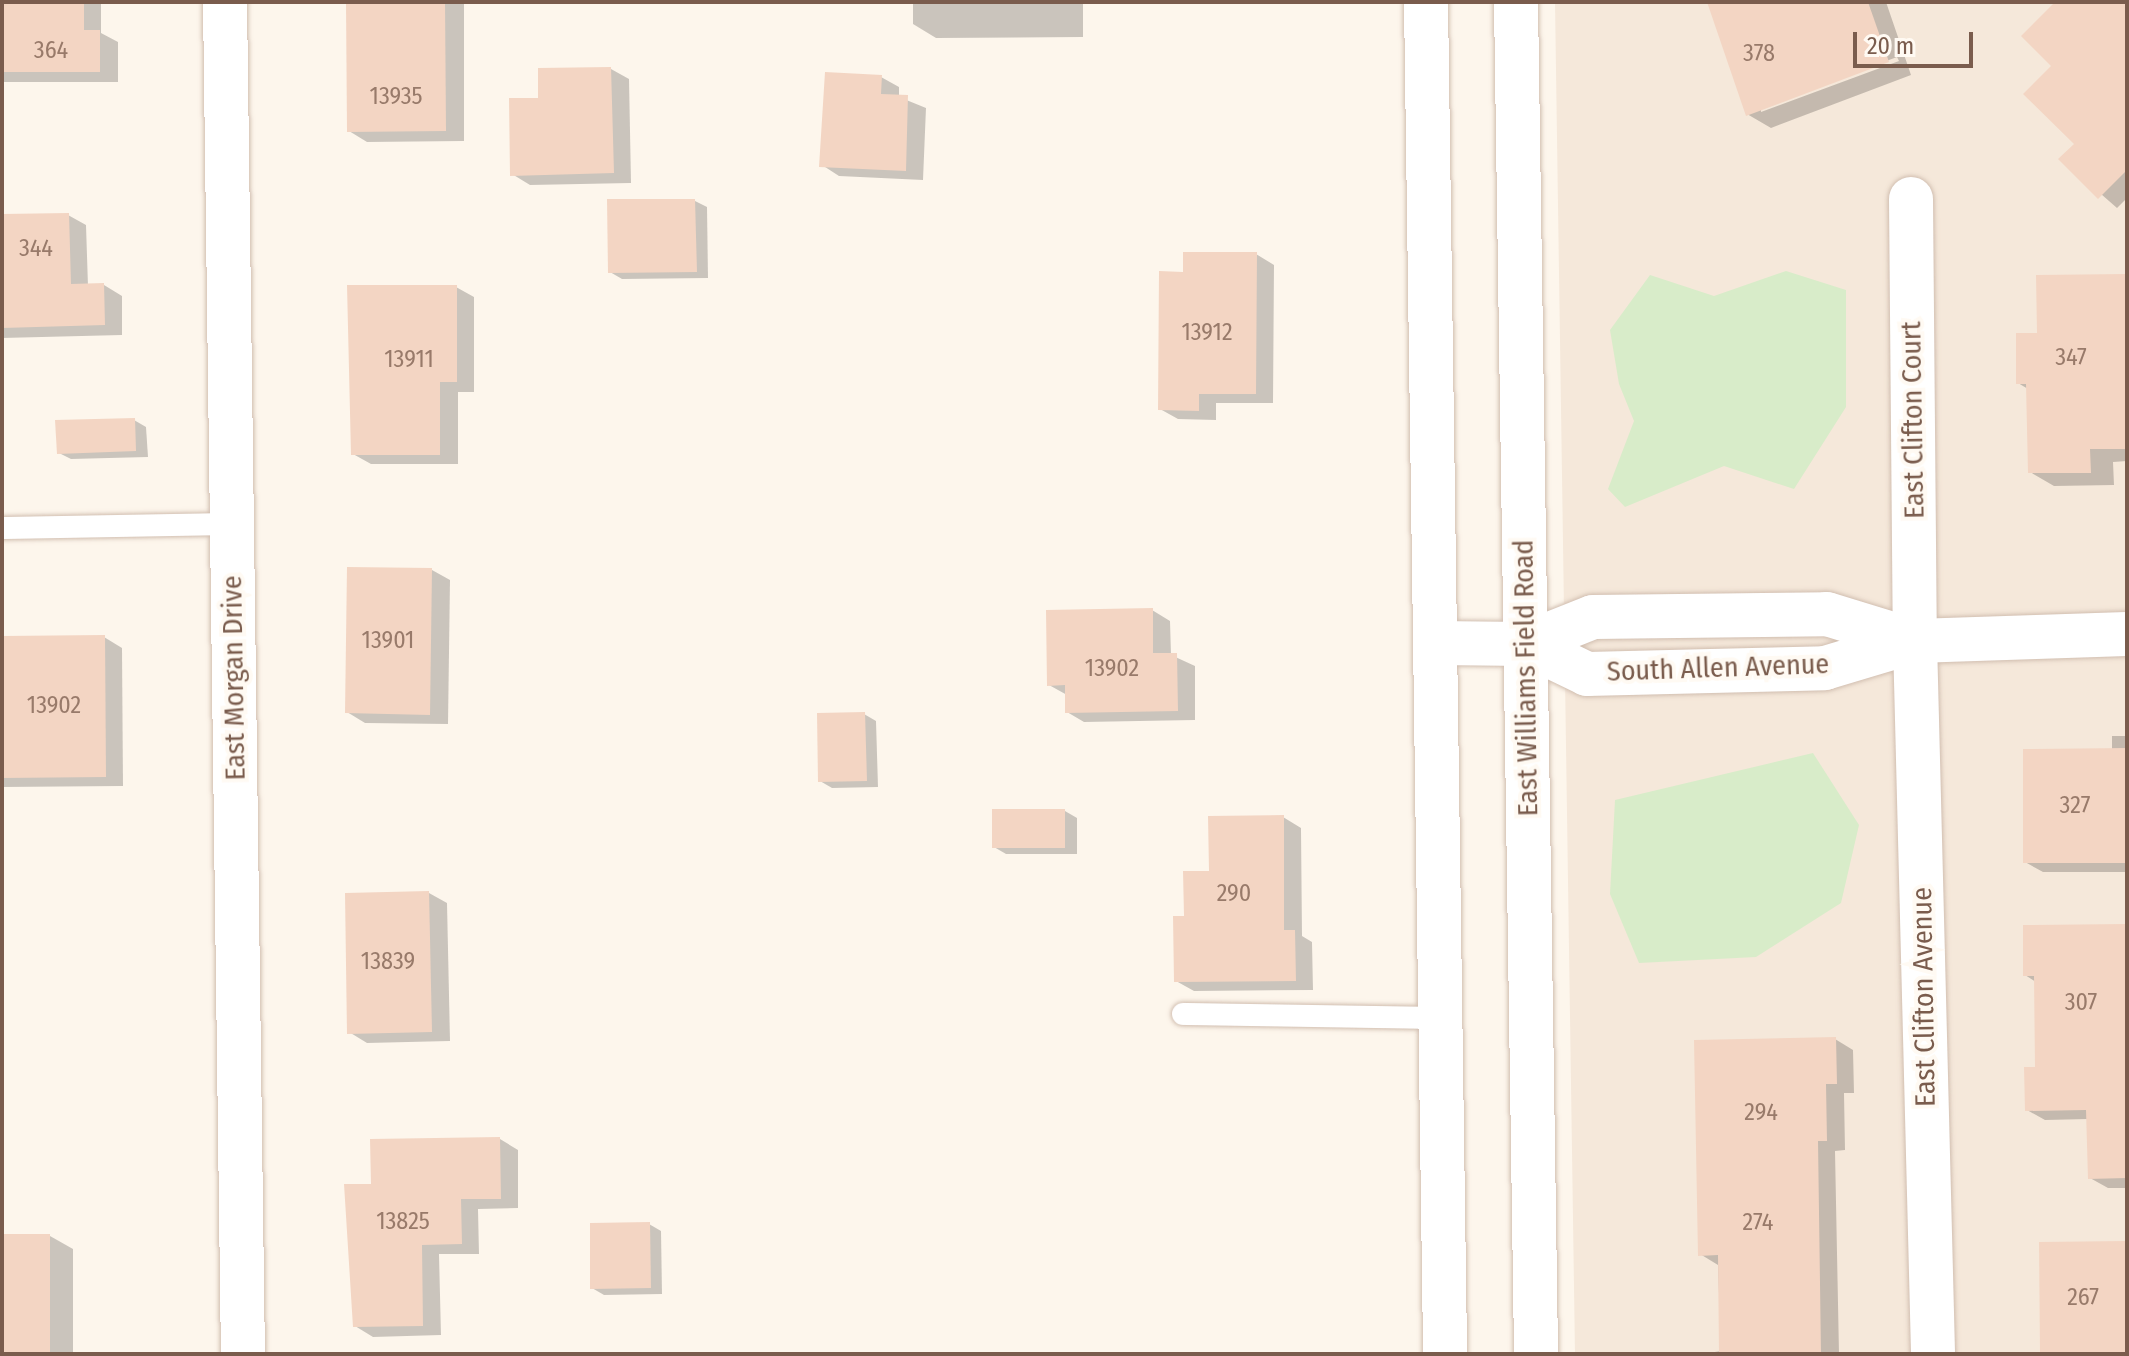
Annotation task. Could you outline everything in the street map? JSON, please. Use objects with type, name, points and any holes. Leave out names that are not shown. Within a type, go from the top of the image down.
[{"type":"street","name":"East Morgan Drive","points":[[225,2],[243,1354]]},
{"type":"street","points":[[1426,2],[1443,1018],[1445,1354]]},
{"type":"street","name":"East Williams Field Road","points":[[1516,2],[1536,1354]]},
{"type":"street","name":"East Clifton Court","points":[[1911,199],[1915,641]]},
{"type":"street","name":"South Allen Avenue","points":[[1436,643],[1525,644],[1587,674],[1825,668],[1915,641],[2127,634]]},
{"type":"street","name":"East Clifton Avenue","points":[[1915,641],[1933,1354]]},
{"type":"lane","points":[[2,528],[232,524]]},
{"type":"lane","points":[[1183,1014],[1443,1018]]},
{"type":"shaded area","points":[[1555,2],[2127,2],[2127,1354],[1575,1354]]},
{"type":"green space","points":[[1786,271],[1846,290],[1846,407],[1794,489],[1724,466],[1625,507],[1608,489],[1634,421],[1619,384],[1610,330],[1650,275],[1714,296]]},
{"type":"green space","points":[[1813,753],[1859,825],[1841,903],[1756,957],[1639,963],[1610,894],[1615,800]]},
{"type":"building","points":[[2,2],[84,2],[84,30],[100,30],[100,72],[2,72]]},
{"type":"building","points":[[346,2],[445,2],[446,131],[347,132]]},
{"type":"building","points":[[1707,2],[1868,2],[1889,62],[1746,116]]},
{"type":"building","points":[[2055,2],[2127,2],[2127,170],[2098,199],[2058,159],[2074,144],[2023,94],[2051,66],[2021,36]]},
{"type":"building","points":[[611,67],[614,173],[510,176],[509,98],[538,98],[538,68]]},
{"type":"building","points":[[825,72],[882,75],[881,94],[908,95],[906,171],[819,167]]},
{"type":"building","points":[[607,199],[695,199],[697,272],[608,273]]},
{"type":"building","points":[[69,213],[71,284],[104,283],[105,325],[2,328],[2,214]]},
{"type":"building","points":[[1183,252],[1257,252],[1256,394],[1199,394],[1199,411],[1158,410],[1159,271],[1183,272]]},
{"type":"building","points":[[2127,274],[2127,449],[2090,449],[2091,473],[2028,473],[2026,384],[2016,384],[2016,333],[2037,333],[2036,275]]},
{"type":"building","points":[[347,285],[457,285],[457,382],[440,382],[440,455],[351,455]]},
{"type":"building","points":[[135,418],[136,451],[57,454],[55,420]]},
{"type":"building","points":[[347,567],[432,568],[430,715],[345,713]]},
{"type":"building","points":[[1153,608],[1153,653],[1177,653],[1178,711],[1065,713],[1065,685],[1047,686],[1046,610]]},
{"type":"building","points":[[105,635],[106,777],[2,778],[2,636]]},
{"type":"building","points":[[865,712],[867,781],[818,782],[817,713]]},
{"type":"building","points":[[2127,748],[2127,863],[2023,863],[2023,749]]},
{"type":"building","points":[[992,809],[1065,809],[1065,848],[992,848]]},
{"type":"building","points":[[1284,815],[1284,930],[1295,930],[1296,981],[1174,982],[1173,916],[1184,916],[1183,871],[1209,871],[1208,816]]},
{"type":"building","points":[[429,891],[432,1032],[347,1034],[345,893]]},
{"type":"building","points":[[2127,924],[2127,1178],[2088,1179],[2086,1110],[2025,1111],[2024,1067],[2035,1067],[2034,976],[2023,976],[2023,925]]},
{"type":"building","points":[[1836,1037],[1837,1084],[1826,1084],[1827,1141],[1818,1141],[1821,1354],[1719,1354],[1718,1255],[1698,1256],[1694,1040]]},
{"type":"building","points":[[500,1137],[501,1199],[461,1199],[462,1244],[422,1245],[423,1326],[353,1327],[344,1184],[371,1184],[370,1139]]},
{"type":"building","points":[[650,1222],[651,1288],[590,1289],[590,1223]]},
{"type":"building","points":[[2,1234],[50,1234],[50,1354],[2,1354]]},
{"type":"building","points":[[2127,1241],[2127,1354],[2040,1354],[2039,1242]]}]
